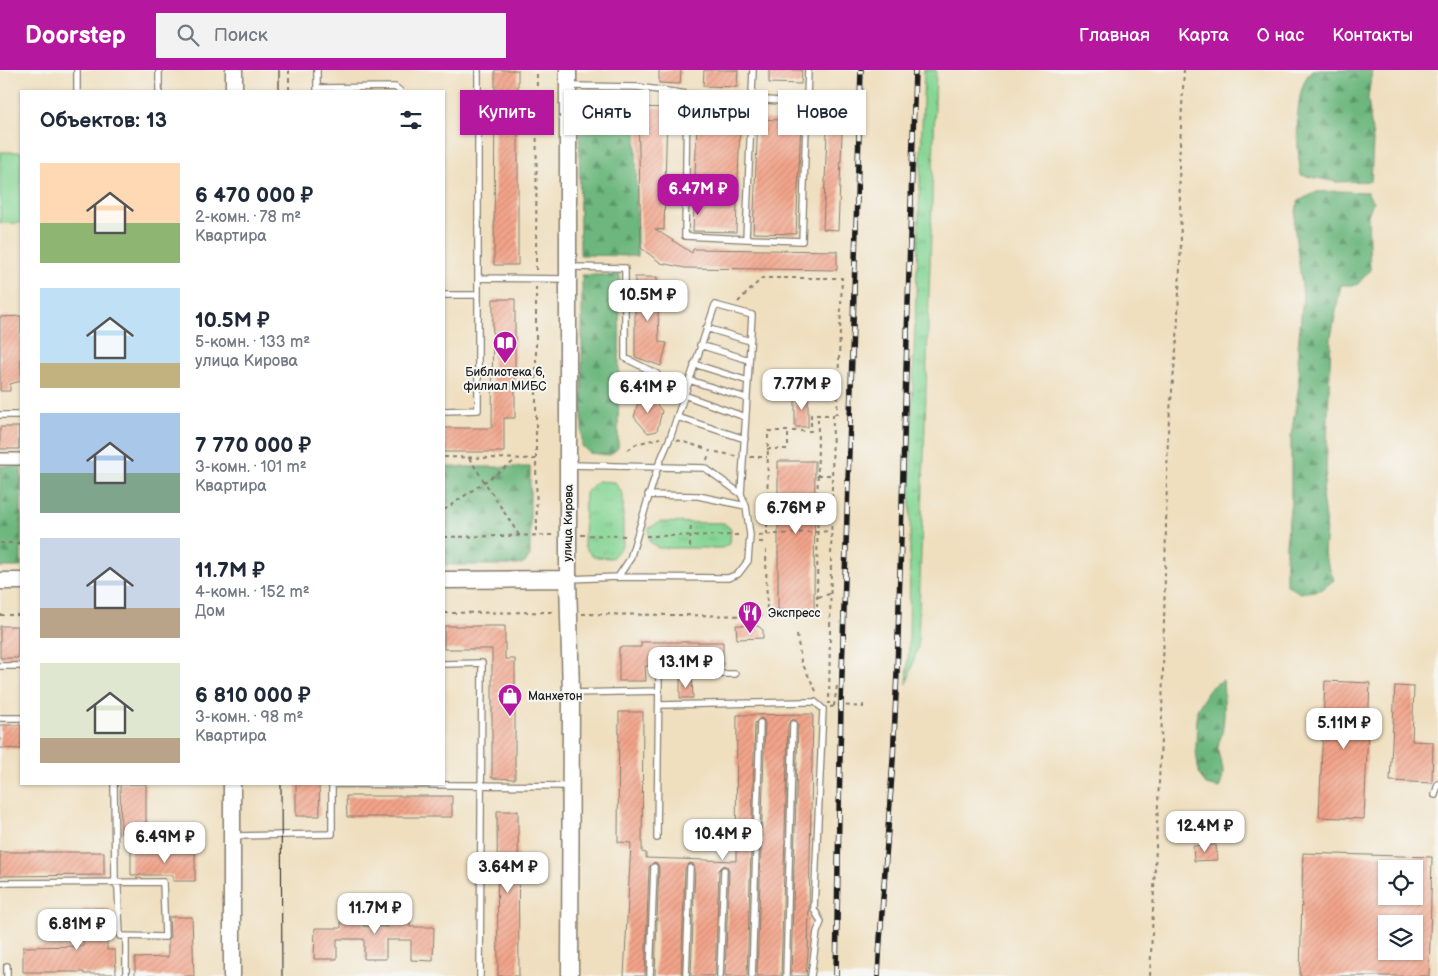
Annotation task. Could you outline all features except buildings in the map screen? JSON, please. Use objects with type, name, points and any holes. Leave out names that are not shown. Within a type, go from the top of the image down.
[{"type":"street","points":[[234,70],[234,90]]},
{"type":"street","name":"улица Кирова","points":[[568,78],[570,976]]},
{"type":"street","points":[[0,459],[20,459]]},
{"type":"street","points":[[445,580],[568,579]]},
{"type":"street","points":[[0,580],[20,581]]},
{"type":"street","points":[[232,785],[232,976]]},
{"type":"lane","points":[[77,70],[77,90]]},
{"type":"lane","points":[[159,90],[160,70]]},
{"type":"lane","points":[[317,70],[317,90],[395,87],[399,90]]},
{"type":"lane","points":[[445,411],[478,410],[478,70]]},
{"type":"lane","points":[[752,70],[752,90]]},
{"type":"lane","points":[[807,90],[808,70]]},
{"type":"lane","points":[[568,78],[659,90]]},
{"type":"lane","points":[[686,135],[686,236],[802,241],[806,135]]},
{"type":"lane","points":[[746,239],[750,135]]},
{"type":"lane","points":[[479,278],[536,278],[625,268],[625,358],[657,374]]},
{"type":"lane","points":[[445,295],[478,295]]},
{"type":"lane","points":[[568,579],[618,577],[728,578],[738,574],[748,561],[750,536],[746,506],[741,494],[752,315],[714,305],[648,495],[630,559],[618,577]]},
{"type":"lane","points":[[706,328],[750,341]]},
{"type":"lane","points":[[700,345],[749,360]]},
{"type":"lane","points":[[694,364],[748,381]]},
{"type":"lane","points":[[689,380],[746,398]]},
{"type":"lane","points":[[684,395],[745,417]]},
{"type":"lane","points":[[0,415],[20,415]]},
{"type":"lane","points":[[676,417],[745,439]]},
{"type":"lane","points":[[569,465],[704,468],[741,494]]},
{"type":"lane","points":[[648,495],[698,496],[746,506]]},
{"type":"lane","points":[[445,664],[482,663],[480,976]]},
{"type":"lane","points":[[0,666],[20,666]]},
{"type":"lane","points":[[657,838],[659,674],[735,674]]},
{"type":"lane","points":[[570,693],[659,691]]},
{"type":"lane","points":[[659,705],[815,702],[826,708],[814,909],[821,922],[817,932],[811,976]]},
{"type":"lane","points":[[0,718],[20,718]]},
{"type":"lane","points":[[752,976],[760,723]]},
{"type":"lane","points":[[786,976],[793,724]]},
{"type":"lane","points":[[1435,795],[1438,784]]},
{"type":"lane","points":[[0,883],[115,882],[163,882],[165,937],[120,936],[118,888],[115,882],[114,785]]},
{"type":"lane","points":[[232,836],[332,834],[332,785]]},
{"type":"lane","points":[[445,785],[570,786]]},
{"type":"lane","points":[[650,976],[654,867]]},
{"type":"lane","points":[[686,976],[690,868]]},
{"type":"lane","points":[[720,976],[724,870]]},
{"type":"lane","points":[[126,936],[126,976]]},
{"type":"lane","points":[[7,966],[7,976]]},
{"type":"path","points":[[289,70],[289,90]]},
{"type":"path","points":[[536,70],[537,535]]},
{"type":"path","points":[[1150,976],[1162,717],[1168,431],[1177,340],[1181,242],[1179,163],[1184,70]]},
{"type":"path","points":[[731,309],[762,278],[842,278],[837,413],[833,415],[811,415],[811,431],[768,431],[767,535]]},
{"type":"path","points":[[817,615],[818,415]]},
{"type":"path","points":[[826,708],[831,593],[833,415]]},
{"type":"path","points":[[767,449],[788,449],[788,431]]},
{"type":"path","points":[[445,458],[536,460]]},
{"type":"path","points":[[469,458],[519,535]]},
{"type":"path","points":[[445,509],[517,459]]},
{"type":"path","points":[[818,475],[833,475]]},
{"type":"path","points":[[690,547],[691,523]]},
{"type":"path","points":[[445,537],[519,535],[750,536],[832,531]]},
{"type":"path","points":[[0,543],[20,543]]},
{"type":"path","points":[[445,613],[547,611],[584,615],[767,616],[766,550]]},
{"type":"path","points":[[818,597],[831,593]]},
{"type":"path","points":[[0,615],[20,615]]},
{"type":"path","points":[[797,635],[801,661],[812,687],[826,708]]},
{"type":"path","points":[[834,706],[837,686]]},
{"type":"path","points":[[826,708],[834,706],[863,707],[863,704]]},
{"type":"green space","points":[[924,70],[936,70],[918,646],[907,684],[911,438]]},
{"type":"green space","points":[[1312,70],[1372,70],[1368,98],[1373,141],[1371,181],[1336,182],[1301,175],[1297,136],[1299,105],[1301,91]]},
{"type":"green space","points":[[579,135],[636,135],[637,256],[580,255]]},
{"type":"green space","points":[[0,152],[20,152],[20,223],[0,223]]},
{"type":"green space","points":[[1317,192],[1367,192],[1373,202],[1368,215],[1370,270],[1357,285],[1341,285],[1331,337],[1326,473],[1322,496],[1326,526],[1324,554],[1334,580],[1321,590],[1300,593],[1286,584],[1286,544],[1291,501],[1291,437],[1299,385],[1298,348],[1303,295],[1294,224],[1298,201]]},
{"type":"green space","points":[[582,275],[620,275],[618,448],[610,455],[589,453],[582,446]]},
{"type":"green space","points":[[0,466],[20,466],[20,567],[0,567]]},
{"type":"green space","points":[[445,467],[530,467],[530,555],[525,563],[517,565],[445,565]]},
{"type":"green space","points":[[597,481],[615,482],[623,494],[623,545],[612,558],[593,557],[584,546],[585,493]]},
{"type":"green space","points":[[660,522],[724,523],[731,529],[730,543],[722,548],[658,548],[649,541],[649,528]]},
{"type":"green space","points":[[1223,680],[1224,721],[1218,752],[1223,775],[1219,788],[1206,785],[1199,774],[1196,750],[1197,710],[1210,688]]},
{"type":"tram line","points":[[279,70],[279,90]]},
{"type":"tram line","points":[[281,785],[282,976]]},
{"type":"railway","points":[[836,976],[841,705],[861,70]]},
{"type":"railway","points":[[878,976],[897,672],[915,70]]},
{"type":"place","name":"Библиотека 6, филиал МИБС","points":[[505,364]]},
{"type":"place","name":"Экспресс","points":[[750,634]]},
{"type":"place","name":"Манхетон","points":[[510,717]]}]
